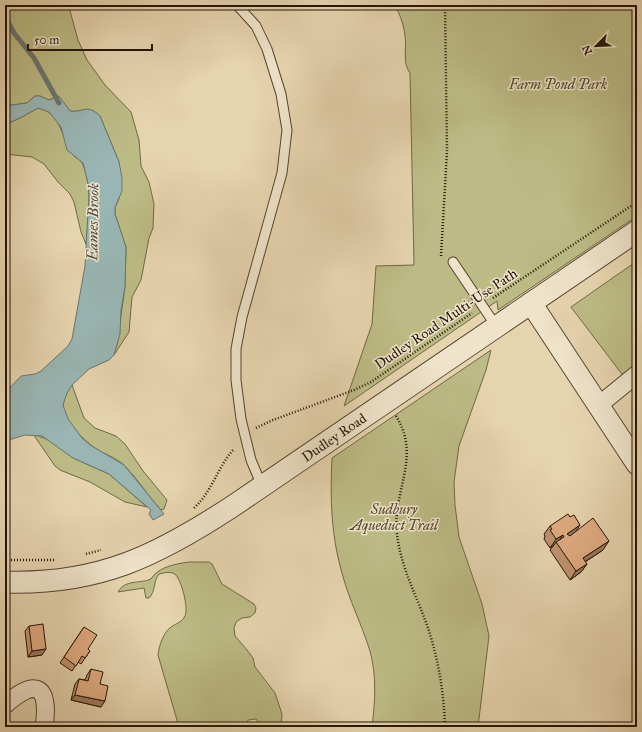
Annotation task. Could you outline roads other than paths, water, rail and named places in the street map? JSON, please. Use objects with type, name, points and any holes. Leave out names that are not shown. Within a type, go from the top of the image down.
[{"type":"street","name":"Dudley Road","points":[[5,582],[45,581],[75,578],[105,571],[137,560],[187,535],[262,486],[637,231]]},
{"type":"street","points":[[531,303],[637,464]]},
{"type":"street","points":[[599,405],[637,374]]},
{"type":"street","points":[[5,705],[24,692],[34,688],[39,690],[44,697],[44,727]]},
{"type":"lane","points":[[237,5],[256,26],[267,50],[283,101],[287,130],[286,152],[282,173],[242,317],[236,348],[236,380],[241,419],[251,460],[262,486]]},
{"type":"lane","points":[[453,262],[496,326]]},
{"type":"water","points":[[35,96],[40,96],[49,100],[59,96],[70,111],[88,109],[95,112],[100,116],[119,162],[122,178],[122,191],[115,207],[115,214],[126,247],[125,287],[121,310],[120,334],[114,355],[109,360],[89,369],[72,385],[67,393],[63,405],[68,419],[82,438],[90,445],[124,465],[164,514],[153,520],[149,514],[151,510],[109,474],[73,458],[42,436],[25,435],[5,441],[5,393],[21,376],[35,374],[41,371],[68,346],[72,339],[85,266],[89,196],[88,183],[83,163],[67,150],[61,127],[49,112],[38,108],[11,122],[5,127],[5,106],[27,103]]},
{"type":"waterway","name":"Eames Brook","points":[[5,16],[14,33],[34,58],[59,103]]},
{"type":"park label","name":"Farm Pond Park","points":[[558,84]]},
{"type":"park label","name":"Sudbury Aqueduct Trail","points":[[394,518]]}]
